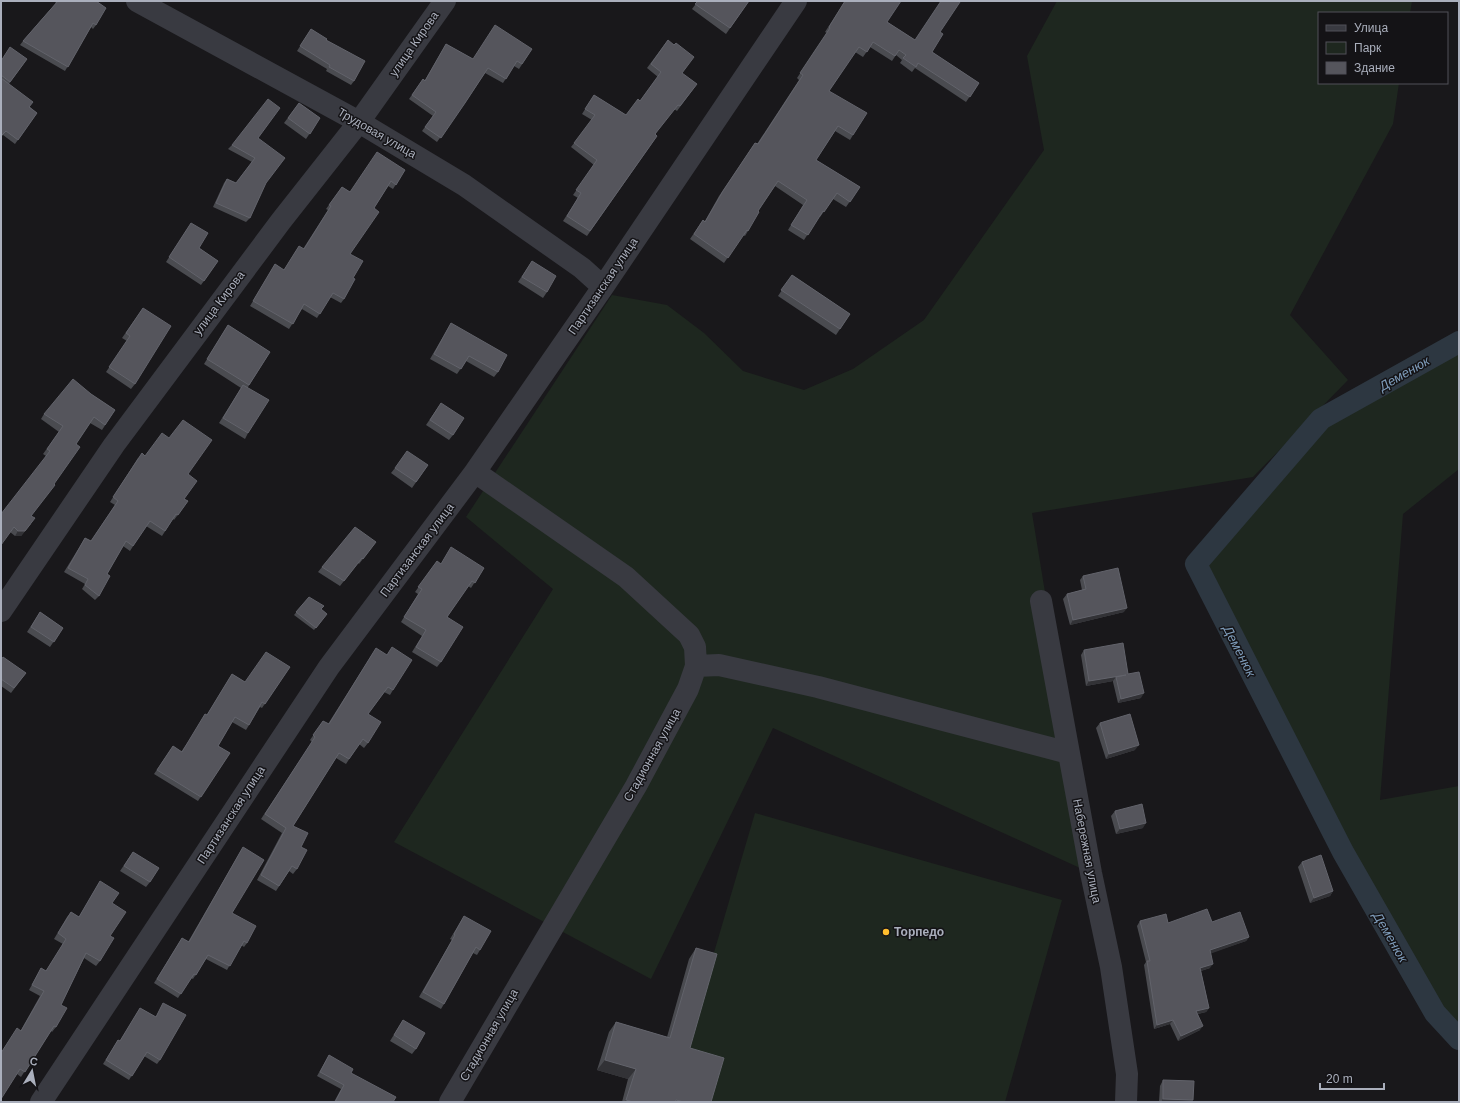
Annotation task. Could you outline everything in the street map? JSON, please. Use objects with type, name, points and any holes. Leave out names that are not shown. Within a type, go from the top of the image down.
[{"type":"street","name":"Трудовая улица","points":[[137,1],[359,122],[464,185],[582,268],[603,287]]},
{"type":"street","name":"улица Кирова","points":[[1,611],[114,445],[281,221],[359,122],[445,1]]},
{"type":"street","name":"Партизанская улица","points":[[41,1102],[329,667],[475,472],[603,287],[796,1]]},
{"type":"street","name":"Стадионная улица","points":[[450,1102],[636,786],[688,689],[696,666],[695,647],[689,634],[626,577],[475,472]]},
{"type":"street","name":"Набережная улица","points":[[1041,601],[1091,874],[1111,967],[1127,1074],[1126,1102]]},
{"type":"street","points":[[696,666],[719,664],[1069,752]]},
{"type":"green space","points":[[1057,1],[1412,1],[1410,12],[1318,12],[1318,84],[1399,84],[1393,124],[1290,315],[1348,380],[1253,477],[1032,513],[1091,873],[773,728],[651,979],[394,842],[553,589],[466,517],[612,295],[667,305],[704,333],[743,371],[804,390],[853,369],[924,320],[1044,150],[1027,56]]},
{"type":"green space","points":[[1459,342],[1459,469],[1403,514],[1380,800],[1459,786],[1459,1039],[1435,1013],[1343,852],[1196,564],[1321,419]]},
{"type":"green space","name":"Торпедо","points":[[755,813],[1062,900],[1005,1102],[707,1102],[683,1058]]},
{"type":"building","points":[[58,1],[96,1],[106,8],[96,25],[93,23],[68,67],[23,41]]},
{"type":"building","points":[[698,1],[749,1],[730,28],[695,4]]},
{"type":"building","points":[[845,1],[901,1],[887,22],[915,40],[941,1],[960,2],[940,32],[943,34],[932,52],[979,83],[970,97],[918,63],[916,67],[903,58],[906,55],[899,50],[895,56],[873,42],[867,52],[859,47],[829,91],[867,113],[853,135],[838,126],[816,160],[860,187],[850,202],[837,193],[824,212],[823,211],[808,235],[791,225],[807,200],[778,181],[758,211],[759,212],[748,231],[747,230],[728,258],[694,234],[703,220],[705,222],[723,191],[755,143],[758,144],[803,75],[800,73],[830,28],[829,27]]},
{"type":"building","points":[[495,25],[532,49],[522,64],[517,61],[506,79],[488,68],[441,138],[425,127],[436,112],[412,95],[423,79],[425,81],[446,44],[473,59]]},
{"type":"building","points":[[311,29],[327,39],[326,40],[365,61],[354,81],[329,67],[330,65],[300,46]]},
{"type":"building","points":[[668,40],[674,45],[676,43],[694,57],[682,73],[697,84],[655,134],[657,136],[590,231],[567,216],[581,193],[576,190],[597,160],[574,143],[595,115],[585,109],[594,95],[626,115],[638,99],[640,101],[661,72],[651,64]]},
{"type":"building","points":[[10,47],[27,59],[10,82],[1,75],[1,61]]},
{"type":"building","points":[[1,78],[33,102],[29,107],[37,113],[18,140],[6,131],[1,136]]},
{"type":"building","points":[[268,99],[280,108],[258,138],[285,158],[266,183],[250,218],[216,203],[227,179],[236,183],[255,158],[232,145]]},
{"type":"building","points":[[299,103],[320,118],[310,134],[288,118]]},
{"type":"building","points":[[377,152],[405,170],[396,185],[391,181],[374,208],[379,212],[350,254],[363,261],[353,278],[355,279],[344,299],[333,293],[320,314],[304,304],[293,324],[253,301],[275,264],[284,270],[299,246],[304,249],[331,206],[329,205],[342,187],[350,192]]},
{"type":"building","points":[[191,223],[208,233],[199,248],[218,261],[204,281],[169,257]]},
{"type":"building","points":[[532,261],[556,276],[547,292],[522,277]]},
{"type":"building","points":[[792,275],[850,314],[840,329],[781,290]]},
{"type":"building","points":[[143,308],[171,326],[135,384],[109,367],[130,336],[126,333]]},
{"type":"building","points":[[451,323],[507,355],[498,372],[469,356],[461,369],[434,354]]},
{"type":"building","points":[[228,325],[270,352],[249,385],[207,359]]},
{"type":"building","points":[[73,379],[91,394],[115,410],[105,425],[94,417],[76,444],[80,447],[54,484],[55,485],[31,516],[35,518],[25,531],[18,531],[14,527],[1,545],[1,514],[50,451],[47,449],[63,426],[44,414]]},
{"type":"building","points":[[243,385],[269,400],[248,433],[223,418]]},
{"type":"building","points":[[441,403],[464,418],[453,435],[430,420]]},
{"type":"building","points":[[183,420],[212,440],[188,474],[197,481],[184,499],[188,501],[178,515],[176,514],[165,531],[150,521],[133,546],[126,541],[107,574],[110,576],[99,596],[85,585],[88,579],[68,568],[85,538],[91,541],[118,501],[113,497],[142,453],[145,456],[162,433],[169,438]]},
{"type":"building","points":[[407,451],[428,465],[416,482],[395,468]]},
{"type":"building","points":[[355,527],[376,542],[344,581],[322,567]]},
{"type":"building","points":[[451,547],[484,568],[475,583],[472,581],[447,617],[463,627],[441,662],[416,647],[426,630],[404,617],[422,589],[418,587],[437,561],[441,564]]},
{"type":"building","points":[[1118,568],[1127,608],[1073,620],[1067,594],[1086,589],[1083,576]]},
{"type":"building","points":[[309,597],[324,606],[321,609],[327,614],[316,628],[296,612]]},
{"type":"building","points":[[40,612],[63,628],[54,642],[31,627]]},
{"type":"building","points":[[1123,643],[1128,674],[1139,672],[1144,693],[1121,699],[1116,677],[1126,675],[1089,681],[1084,650]]},
{"type":"building","points":[[392,647],[412,660],[393,690],[388,687],[368,714],[381,722],[368,743],[363,739],[349,759],[339,753],[293,826],[308,833],[301,847],[307,850],[297,869],[292,866],[279,886],[261,875],[286,828],[265,814],[315,737],[313,735],[323,721],[329,724],[376,648],[387,655]]},
{"type":"building","points":[[266,652],[290,667],[265,704],[262,702],[249,725],[235,717],[218,746],[230,753],[201,797],[157,770],[173,746],[182,752],[232,674],[245,682]]},
{"type":"building","points":[[3,657],[26,673],[14,688],[1,679],[1,660]]},
{"type":"building","points":[[1130,714],[1139,745],[1109,754],[1100,723]]},
{"type":"building","points":[[1142,804],[1146,823],[1120,829],[1115,811]]},
{"type":"building","points":[[243,847],[264,860],[232,913],[256,926],[247,943],[244,941],[230,966],[208,955],[196,975],[194,974],[181,994],[157,979],[182,938],[189,942]]},
{"type":"building","points":[[133,852],[159,868],[150,882],[124,866]]},
{"type":"building","points":[[1321,855],[1333,891],[1314,898],[1302,862]]},
{"type":"building","points":[[100,881],[119,893],[112,903],[126,912],[110,936],[114,938],[100,961],[86,953],[61,1005],[67,1008],[56,1027],[54,1026],[25,1072],[20,1069],[1,1099],[1,1053],[17,1028],[21,1031],[44,991],[32,985],[41,968],[46,971],[66,939],[58,933],[71,912],[79,917]]},
{"type":"building","points":[[1207,909],[1212,922],[1240,912],[1249,937],[1210,950],[1213,964],[1200,968],[1209,1008],[1196,1011],[1203,1026],[1181,1036],[1173,1020],[1157,1025],[1147,961],[1150,961],[1140,921],[1166,914],[1168,923]]},
{"type":"building","points":[[464,916],[491,931],[480,950],[476,947],[444,1004],[423,992]]},
{"type":"building","points":[[696,948],[717,954],[690,1048],[724,1058],[711,1102],[684,1102],[676,1100],[675,1102],[633,1102],[626,1100],[636,1069],[605,1060],[616,1022],[670,1038]]},
{"type":"building","points":[[163,1003],[186,1015],[160,1060],[147,1052],[132,1076],[106,1060],[118,1040],[120,1041],[140,1008],[156,1017]]},
{"type":"building","points":[[403,1020],[425,1033],[416,1049],[394,1035]]},
{"type":"building","points":[[329,1055],[353,1069],[351,1073],[396,1097],[393,1102],[335,1102],[344,1085],[320,1072]]},
{"type":"building","points":[[1163,1080],[1194,1081],[1193,1100],[1163,1099]]},
{"type":"waterway","name":"Деменюк","points":[[1459,342],[1321,419],[1196,564],[1343,852],[1435,1013],[1459,1039]]},
{"type":"place","name":"Торпедо","points":[[886,932]]}]
